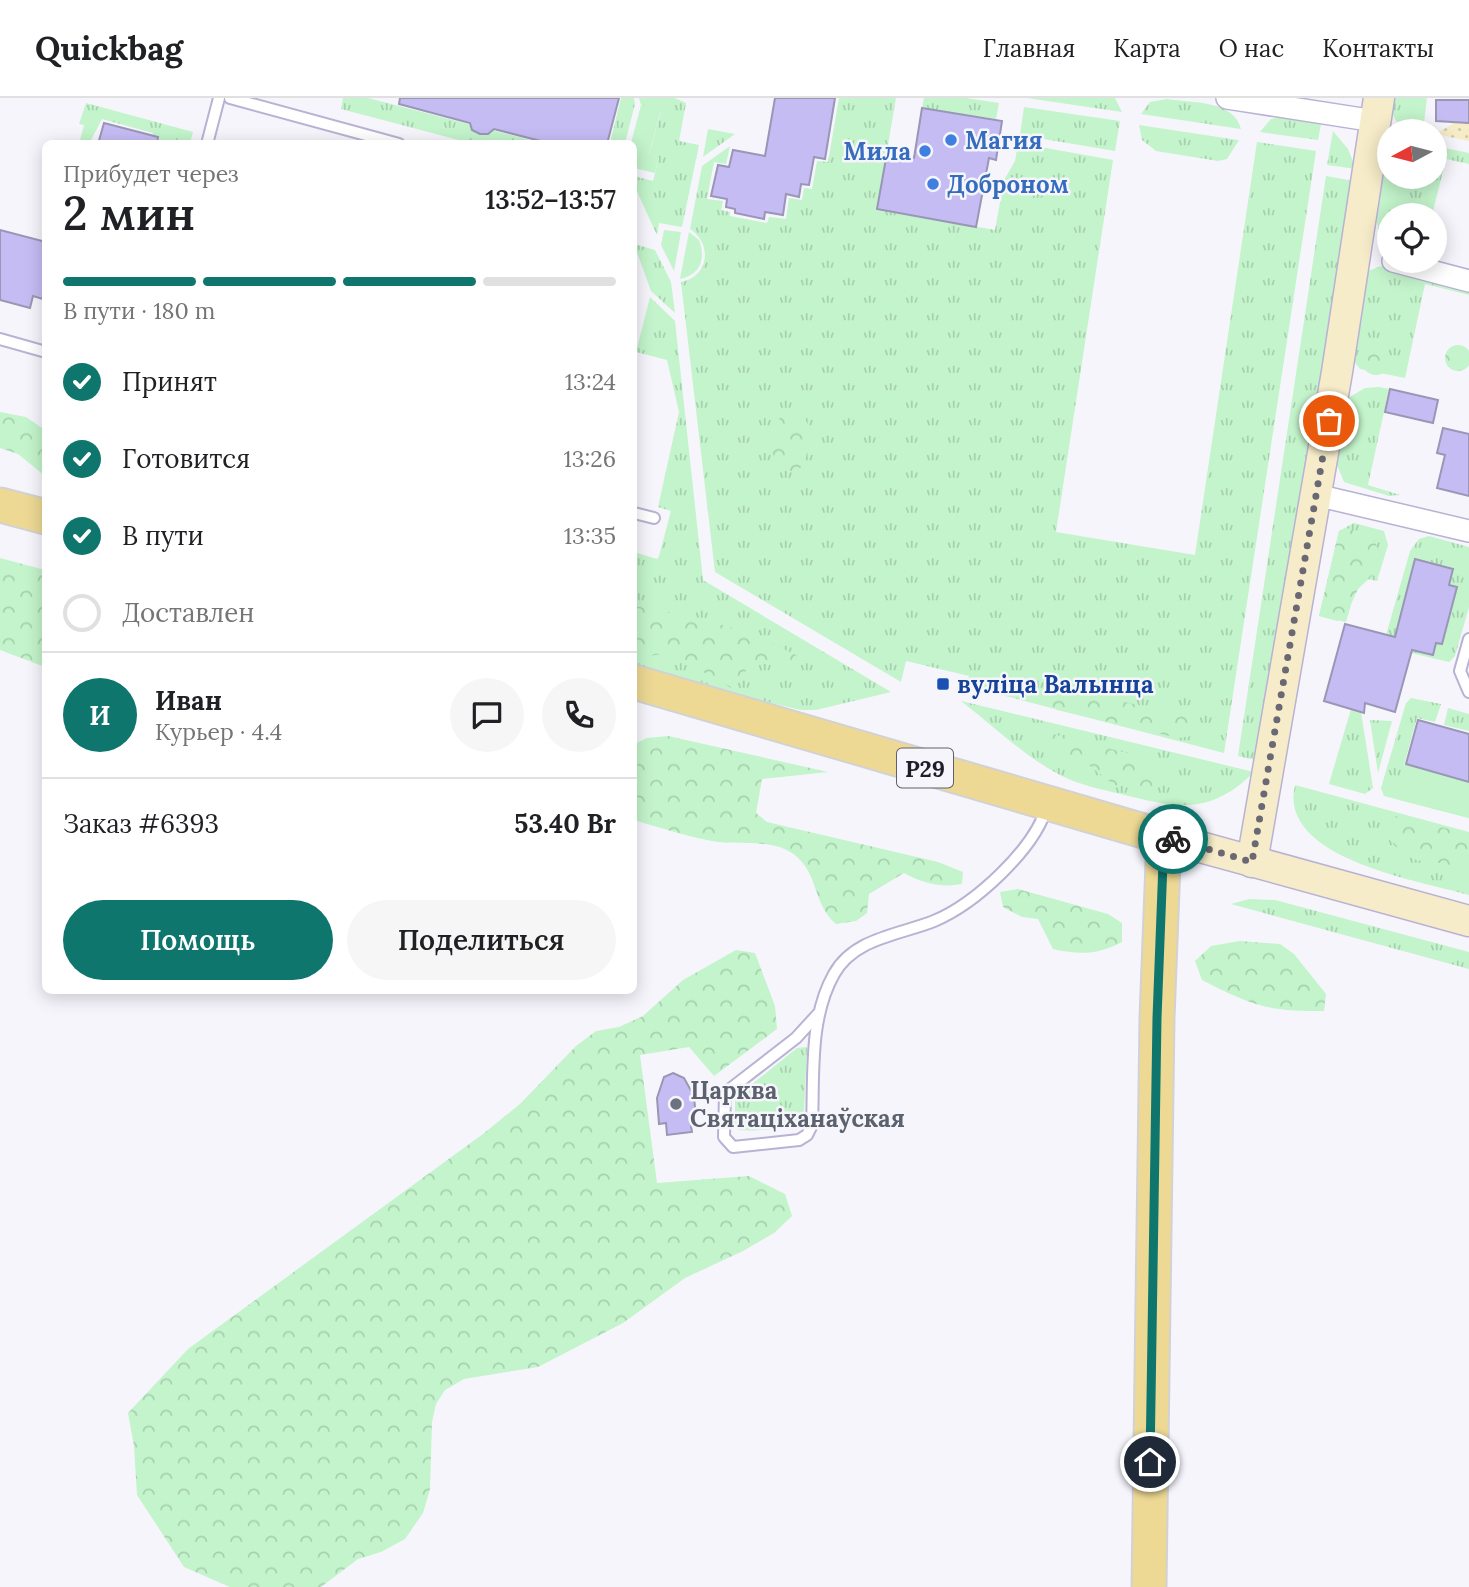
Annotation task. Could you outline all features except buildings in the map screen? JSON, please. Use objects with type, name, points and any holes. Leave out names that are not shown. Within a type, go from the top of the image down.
[{"type":"main road","points":[[0,505],[42,516]]},
{"type":"main road","name":"Р29","points":[[637,683],[1164,837]]},
{"type":"main road","points":[[1149,1587],[1157,1032],[1164,837]]},
{"type":"street","points":[[1227,98],[1377,109],[1316,495],[1252,862]]},
{"type":"street","points":[[1355,251],[1377,256]]},
{"type":"street","points":[[1439,273],[1469,281]]},
{"type":"street","points":[[1316,495],[1469,531]]},
{"type":"street","name":"Р29","points":[[1164,837],[1469,921]]},
{"type":"lane","points":[[208,140],[219,98]]},
{"type":"lane","points":[[230,98],[384,140]]},
{"type":"lane","points":[[0,339],[42,351]]},
{"type":"lane","points":[[637,514],[654,518]]},
{"type":"lane","points":[[1469,639],[1460,671],[1469,692]]},
{"type":"lane","points":[[818,1014],[796,1038],[725,1093],[727,1143],[733,1147],[799,1140],[807,1135],[812,1125],[818,1014],[833,975],[847,955],[855,949],[934,920],[967,902],[1021,849],[1042,823],[1048,804]]},
{"type":"green space","points":[[343,98],[368,98],[530,140],[459,140],[341,109]]},
{"type":"green space","points":[[621,98],[634,98],[635,104],[626,140],[611,140]]},
{"type":"green space","points":[[639,98],[675,98],[686,103],[679,141],[699,145],[682,227],[659,223],[657,235],[637,192],[637,177],[653,181],[659,158],[649,155],[661,111],[641,105]]},
{"type":"green space","points":[[839,98],[896,98],[877,209],[995,230],[1004,180],[1015,161],[1018,143],[1113,160],[1056,532],[1195,555],[1257,142],[1316,151],[1224,753],[967,686],[969,676],[906,661],[901,682],[715,572],[681,282],[697,274],[705,259],[702,243],[690,229],[702,166],[730,146],[726,164],[714,162],[707,199],[723,201],[721,210],[730,212],[730,216],[767,223],[769,217],[786,219],[789,198],[802,200],[804,188],[812,189],[817,161],[828,162]]},
{"type":"green space","points":[[924,98],[966,98],[999,103],[996,119],[922,108]]},
{"type":"green space","points":[[1027,98],[1115,98],[1122,112]]},
{"type":"green space","points":[[1393,98],[1427,98],[1424,119],[1395,119]]},
{"type":"green space","points":[[1167,99],[1221,108],[1237,120],[1241,129],[1141,114],[1150,102]]},
{"type":"green space","points":[[86,103],[193,132],[191,140],[152,140],[153,133],[102,119],[91,140],[80,140],[84,125],[79,124]]},
{"type":"green space","points":[[641,105],[661,110],[649,154],[659,157],[655,173],[637,169],[637,140],[632,140]]},
{"type":"green space","points":[[1024,107],[1120,121],[1115,151],[1020,135]]},
{"type":"green space","points":[[1280,117],[1321,124],[1318,140],[1260,132],[1271,119]]},
{"type":"green space","points":[[1139,125],[1239,140],[1227,159],[1218,161],[1156,151],[1142,140]]},
{"type":"green space","points":[[708,129],[735,134],[703,157]]},
{"type":"green space","points":[[1333,131],[1348,149],[1356,169],[1327,165]]},
{"type":"green space","points":[[1447,148],[1469,153],[1469,164],[1447,159]]},
{"type":"green space","points":[[1326,176],[1354,181],[1259,761],[1238,756]]},
{"type":"green space","points":[[1380,189],[1438,189],[1435,203],[1378,203]]},
{"type":"green space","points":[[664,230],[681,232],[674,271],[661,245]]},
{"type":"green space","points":[[689,232],[699,240],[702,259],[693,274],[680,279]]},
{"type":"green space","points":[[637,245],[655,250],[671,282],[675,313],[651,291],[637,252]]},
{"type":"green space","points":[[1377,268],[1377,273],[1413,273],[1469,285],[1469,295],[1425,284],[1405,378],[1360,369],[1353,360],[1368,271]]},
{"type":"green space","points":[[650,297],[675,321],[703,580],[891,692],[816,710],[801,710],[637,672],[637,553],[657,559],[659,556],[671,511],[658,507],[679,412],[667,360],[637,352]]},
{"type":"green space","points":[[1458,345],[1467,349],[1470,363],[1467,367],[1458,371],[1449,367],[1445,358],[1449,349]]},
{"type":"green space","points":[[1376,347],[1386,351],[1390,361],[1386,371],[1376,375],[1366,371],[1362,361],[1366,351]]},
{"type":"green space","points":[[1365,388],[1389,389],[1368,485],[1400,495],[1389,496],[1344,482],[1337,465],[1348,398]]},
{"type":"green space","points":[[800,411],[812,431],[804,466],[789,473],[773,462],[773,433],[781,415]]},
{"type":"green space","points":[[0,412],[26,417],[42,428],[42,474],[18,454],[0,448]]},
{"type":"green space","points":[[1354,523],[1384,531],[1388,545],[1377,581],[1359,577],[1346,622],[1319,616],[1339,531]]},
{"type":"green space","points":[[1351,528],[1359,538],[1374,540],[1380,553],[1374,574],[1358,589],[1344,619],[1337,621],[1319,616],[1339,531]]},
{"type":"green space","points":[[1429,536],[1469,547],[1469,607],[1455,656],[1449,662],[1411,653],[1412,650],[1386,635],[1410,551],[1419,539]]},
{"type":"green space","points":[[0,558],[42,569],[42,666],[0,650]]},
{"type":"green space","points":[[637,607],[698,618],[758,637],[798,656],[799,665],[745,663],[746,678],[731,688],[670,653],[637,658]]},
{"type":"green space","points":[[1069,689],[1168,712],[1184,709],[1197,720],[1193,736],[1178,738],[1057,710],[1047,703],[1051,691]]},
{"type":"green space","points":[[1411,698],[1441,704],[1435,722],[1417,718],[1404,765],[1469,784],[1469,818],[1384,796],[1381,788],[1406,703]]},
{"type":"green space","points":[[961,701],[1254,772],[1238,786],[1207,802],[1175,805],[1140,799],[1060,775],[1021,750]]},
{"type":"green space","points":[[1448,708],[1469,714],[1469,731],[1444,725]]},
{"type":"green space","points":[[1351,709],[1361,712],[1373,788],[1365,794],[1329,784]]},
{"type":"green space","points":[[1370,720],[1392,721],[1378,773]]},
{"type":"green space","points":[[1045,732],[1146,758],[1159,774],[1152,790],[1114,785],[1086,763],[1059,758],[1036,742]]},
{"type":"green space","points":[[668,736],[828,772],[762,779],[756,813],[767,822],[938,862],[963,872],[962,884],[932,884],[904,873],[869,894],[867,913],[856,921],[836,924],[823,908],[809,872],[796,856],[787,850],[765,844],[707,840],[637,821],[637,743],[647,738]]},
{"type":"green space","points":[[1406,764],[1469,782],[1469,818],[1396,799]]},
{"type":"green space","points":[[1295,785],[1469,832],[1469,895],[1388,874],[1329,849],[1308,831],[1295,810]]},
{"type":"green space","points":[[1398,816],[1469,834],[1469,875],[1445,864],[1417,860],[1397,848],[1385,834],[1388,817]]},
{"type":"green space","points":[[1018,889],[1108,914],[1122,923],[1122,942],[1088,953],[1053,949],[1038,919],[1022,917],[1003,907],[1000,892]]},
{"type":"green space","points":[[1249,899],[1275,900],[1469,952],[1469,969],[1231,904]]},
{"type":"green space","points":[[1240,941],[1280,944],[1294,954],[1326,994],[1324,1011],[1288,1010],[1260,1005],[1202,980],[1195,961],[1211,946]]},
{"type":"green space","points":[[736,950],[755,953],[775,1006],[777,1029],[714,1076],[689,1047],[640,1055],[657,1183],[749,1176],[785,1194],[792,1216],[774,1233],[743,1251],[685,1278],[623,1323],[538,1367],[464,1379],[445,1390],[436,1404],[432,1422],[430,1489],[423,1513],[405,1539],[381,1552],[358,1559],[321,1587],[230,1587],[184,1567],[137,1495],[134,1446],[128,1413],[188,1349],[483,1134],[520,1104],[576,1046],[596,1031],[619,1027],[643,1016],[683,980]]},
{"type":"green space","points":[[807,1047],[804,1112],[799,1119],[775,1129],[738,1130],[735,1123],[735,1098],[797,1048]]},
{"type":"sand","points":[[1458,121],[1469,123],[1469,141],[1447,136],[1447,127]]},
{"type":"way so far","points":[[1173,839],[1252,862],[1329,421]]},
{"type":"place","name":"Магия","points":[[951,140]]},
{"type":"place","name":"Мила","points":[[925,151]]},
{"type":"place","name":"Доброном","points":[[933,184]]},
{"type":"place","name":"вуліца Валынца","points":[[943,684]]},
{"type":"place","name":"Царква Святаціханаўская","points":[[676,1104]]},
{"type":"route","points":[[1150,1462],[1158,976],[1164,837],[1173,839]]}]
